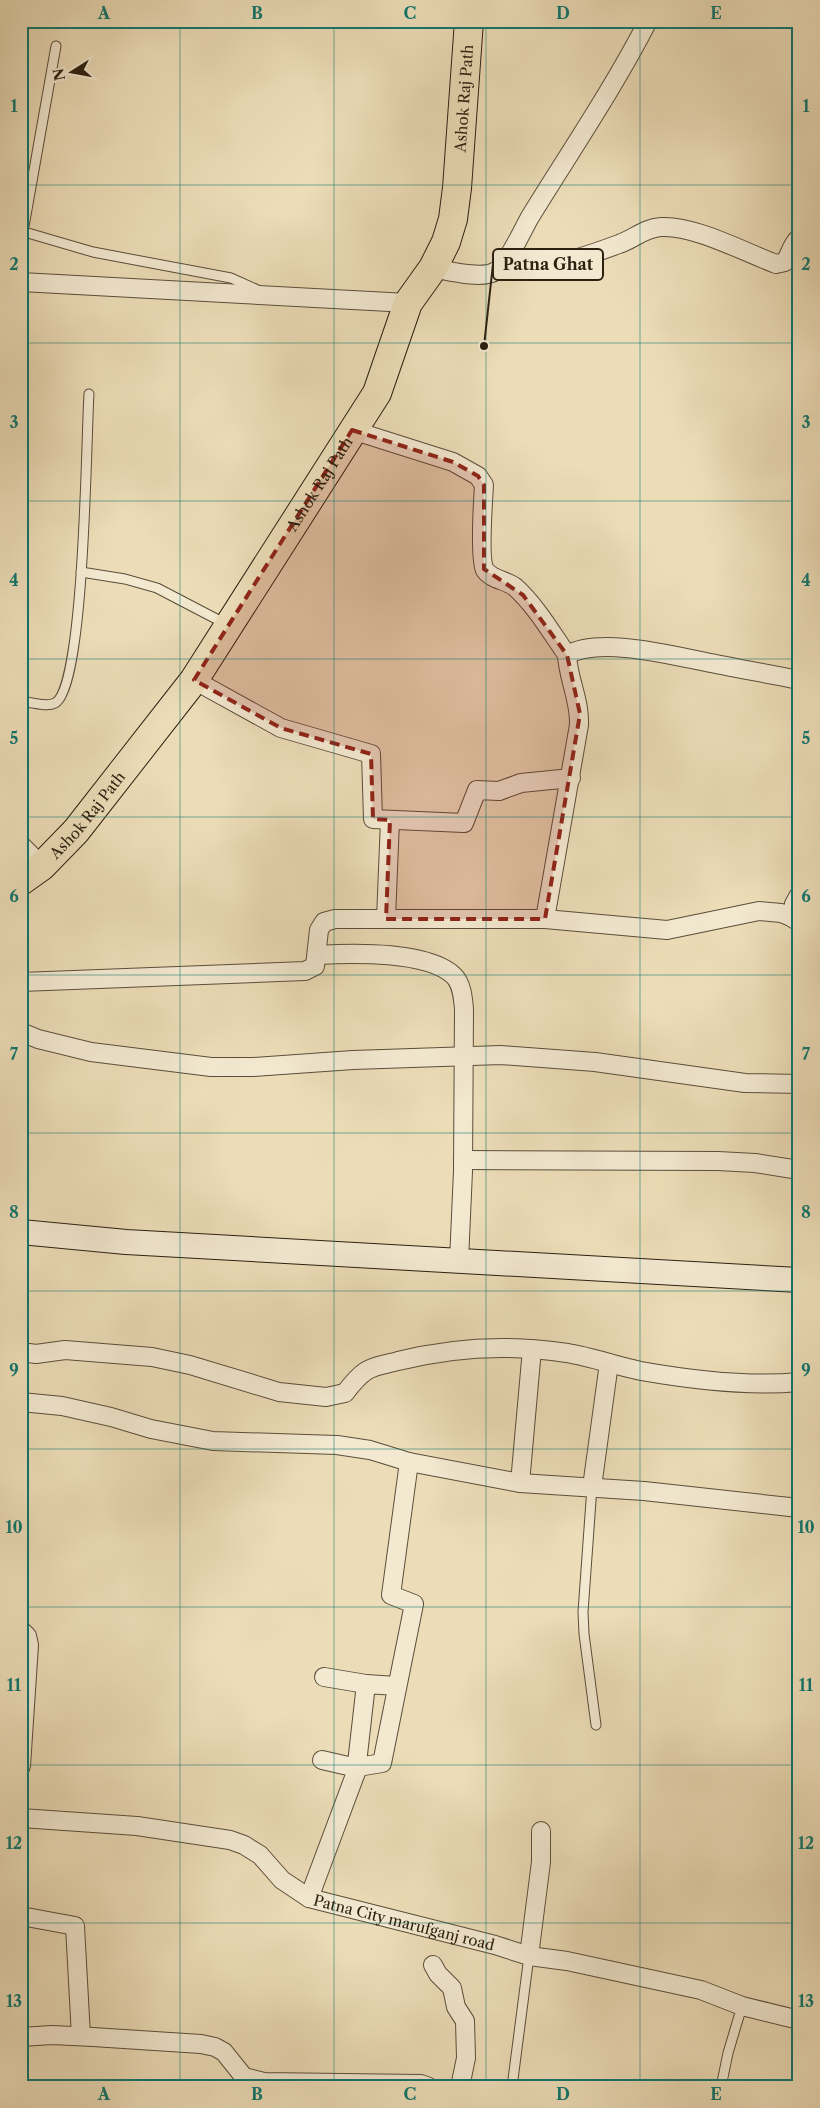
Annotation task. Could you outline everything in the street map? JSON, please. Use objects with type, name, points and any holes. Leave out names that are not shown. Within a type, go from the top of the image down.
[{"type":"main road","name":"Ashok Raj Path","points":[[32,873],[76,831],[194,680],[377,393],[408,304],[433,268],[446,242],[453,219],[469,21]]},
{"type":"main road","points":[[21,1232],[126,1242],[799,1280]]},
{"type":"street","points":[[497,271],[505,262],[520,233],[586,128],[648,21]]},
{"type":"street","points":[[433,268],[488,275],[497,271],[528,270],[565,262],[622,243],[649,228],[661,227],[677,228],[702,236],[776,264],[785,262],[790,255],[791,246],[799,238]]},
{"type":"street","points":[[21,282],[408,304]]},
{"type":"street","points":[[352,430],[453,462],[478,476],[484,485],[482,555],[484,569],[492,576],[513,585],[523,595],[567,654],[580,714],[571,778],[545,919]]},
{"type":"street","points":[[567,654],[576,649],[585,648],[637,650],[799,680]]},
{"type":"street","points":[[194,680],[281,728],[371,754],[373,819],[464,824],[478,790],[499,791],[521,783],[571,778]]},
{"type":"street","points":[[386,919],[390,820]]},
{"type":"street","points":[[21,845],[32,873]]},
{"type":"street","points":[[21,982],[305,971],[315,966],[318,955],[319,930],[324,922],[336,920],[545,919],[667,930],[759,911],[781,913],[795,919],[794,904],[799,895]]},
{"type":"street","points":[[318,955],[371,954],[408,958],[434,966],[454,976],[459,983],[462,994],[463,1057],[463,1160],[459,1261]]},
{"type":"street","points":[[21,1032],[38,1039],[91,1052],[217,1067],[253,1068],[353,1060],[501,1055],[565,1059],[745,1083],[799,1084]]},
{"type":"street","points":[[463,1160],[718,1161],[755,1163],[799,1170]]},
{"type":"street","points":[[21,1352],[36,1354],[66,1350],[152,1357],[190,1365],[279,1392],[326,1397],[345,1393],[355,1380],[366,1371],[406,1360],[476,1348],[532,1349],[583,1356],[640,1371],[733,1383],[799,1382]]},
{"type":"street","points":[[520,1484],[532,1349]]},
{"type":"street","points":[[592,1487],[609,1363]]},
{"type":"street","points":[[21,1402],[62,1406],[151,1429],[213,1441],[337,1445],[370,1450],[409,1462],[520,1484],[644,1491],[793,1509],[799,1508]]},
{"type":"street","points":[[357,1770],[358,1767],[382,1763],[414,1604],[391,1595],[409,1462]]},
{"type":"street","points":[[21,1630],[27,1636],[28,1645],[21,1766]]},
{"type":"street","points":[[324,1677],[366,1684],[397,1686]]},
{"type":"street","points":[[309,1898],[357,1770],[366,1684]]},
{"type":"street","points":[[322,1760],[357,1770]]},
{"type":"street","name":"Patna City marufganj road","points":[[21,1818],[53,1818],[137,1826],[230,1840],[244,1844],[260,1855],[282,1880],[309,1898],[495,1945],[529,1956],[567,1961],[701,1990],[742,2006],[799,2020]]},
{"type":"street","points":[[529,1956],[541,1862],[541,1831]]},
{"type":"street","points":[[21,1916],[75,1926],[81,2036]]},
{"type":"street","points":[[433,1965],[438,1974],[452,1988],[456,2007],[465,2021],[466,2058],[460,2087]]},
{"type":"street","points":[[21,2037],[81,2036],[175,2041],[215,2047],[224,2052],[244,2078],[264,2082],[421,2084],[429,2087]]},
{"type":"lane","points":[[56,46],[22,231],[93,252],[231,278],[269,296]]},
{"type":"lane","points":[[21,702],[29,701],[46,705],[55,703],[61,696],[70,666],[76,634],[81,572],[89,394]]},
{"type":"lane","points":[[81,572],[125,579],[157,588],[228,625]]},
{"type":"lane","points":[[592,1487],[583,1612],[584,1634],[596,1725]]},
{"type":"lane","points":[[512,2087],[529,1956]]},
{"type":"lane","points":[[722,2087],[728,2053],[742,2006]]},
{"type":"highlighted area","points":[[352,430],[453,462],[478,476],[484,485],[484,569],[523,595],[567,655],[580,714],[545,919],[386,919],[390,820],[373,819],[371,754],[281,728],[194,680]]},
{"type":"place","name":"Patna Ghat","points":[[484,346]]}]
